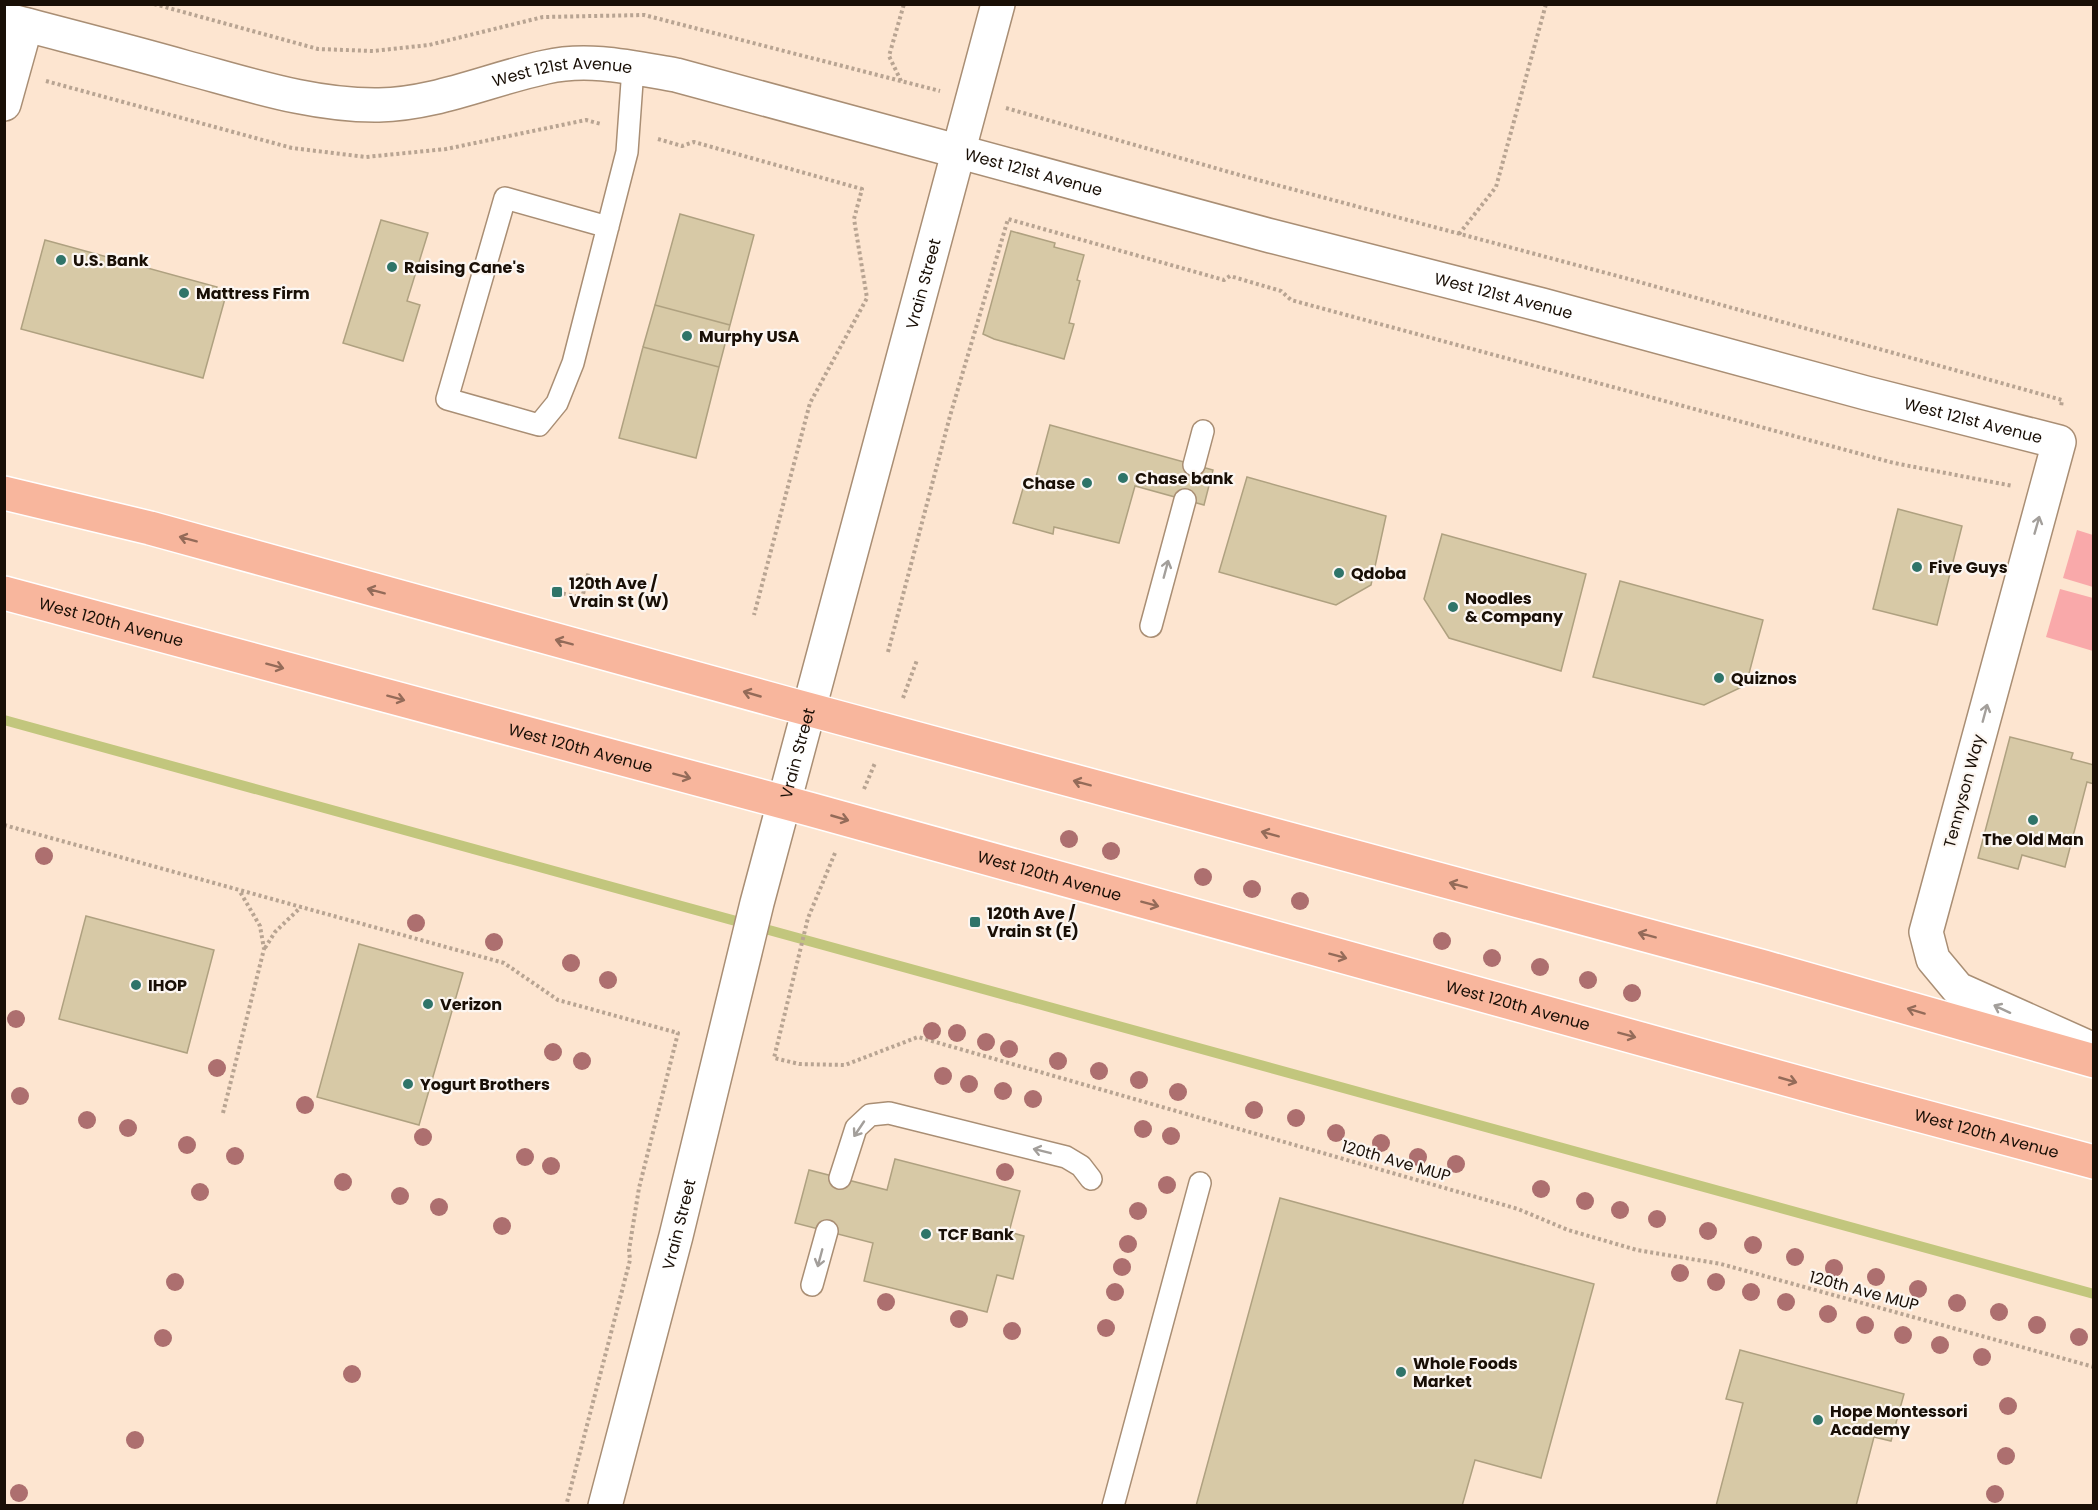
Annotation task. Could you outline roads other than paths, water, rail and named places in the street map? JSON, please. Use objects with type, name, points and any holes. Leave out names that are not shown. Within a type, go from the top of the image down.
[{"type":"main road","points":[[4,493],[150,528],[809,710],[1764,967],[2094,1060]]},
{"type":"main road","name":"West 120th Avenue","points":[[4,593],[784,803],[1851,1098],[2094,1162]]},
{"type":"street","name":"Vrain Street","points":[[605,1506],[676,1236],[757,903],[998,4]]},
{"type":"street","name":"West 121st Avenue","points":[[15,22],[297,97],[348,105],[382,105],[415,101],[456,92],[547,66],[579,62],[676,75],[959,153],[2059,442]]},
{"type":"street","points":[[4,104],[15,22]]},
{"type":"street","name":"Tennyson Way","points":[[2059,442],[1926,933],[1933,959],[1958,988],[2094,1050]]},
{"type":"lane","points":[[608,227],[505,198],[447,399],[539,424],[557,403],[573,363],[608,227],[627,152],[633,68]]},
{"type":"lane","points":[[1194,465],[1203,431]]},
{"type":"lane","points":[[1151,626],[1185,500]]},
{"type":"lane","points":[[840,1178],[856,1128],[870,1115],[889,1113],[1066,1157],[1081,1166],[1091,1179]]},
{"type":"lane","points":[[1113,1506],[1200,1183]]},
{"type":"lane","points":[[812,1286],[827,1231]]},
{"type":"waterway","points":[[4,720],[2094,1294]]},
{"type":"place","name":"U.S. Bank","points":[[61,260]]},
{"type":"place","name":"Raising Cane's","points":[[392,267]]},
{"type":"place","name":"Mattress Firm","points":[[184,293]]},
{"type":"place","name":"Murphy USA","points":[[687,336]]},
{"type":"place","name":"Chase bank","points":[[1123,478]]},
{"type":"place","name":"Chase","points":[[1087,483]]},
{"type":"place","name":"Five Guys","points":[[1917,567]]},
{"type":"place","name":"Qdoba","points":[[1339,573]]},
{"type":"place","name":"120th Ave / Vrain St (W)","points":[[557,592]]},
{"type":"place","name":"Noodles & Company","points":[[1453,607]]},
{"type":"place","name":"Quiznos","points":[[1719,678]]},
{"type":"place","name":"The Old Man","points":[[2033,820]]},
{"type":"place","name":"120th Ave / Vrain St (E)","points":[[975,922]]},
{"type":"place","name":"IHOP","points":[[136,985]]},
{"type":"place","name":"Verizon","points":[[428,1004]]},
{"type":"place","name":"Yogurt Brothers","points":[[408,1084]]},
{"type":"place","name":"TCF Bank","points":[[926,1234]]},
{"type":"place","name":"Whole Foods Market","points":[[1401,1372]]},
{"type":"place","name":"Hope Montessori Academy","points":[[1818,1420]]}]
